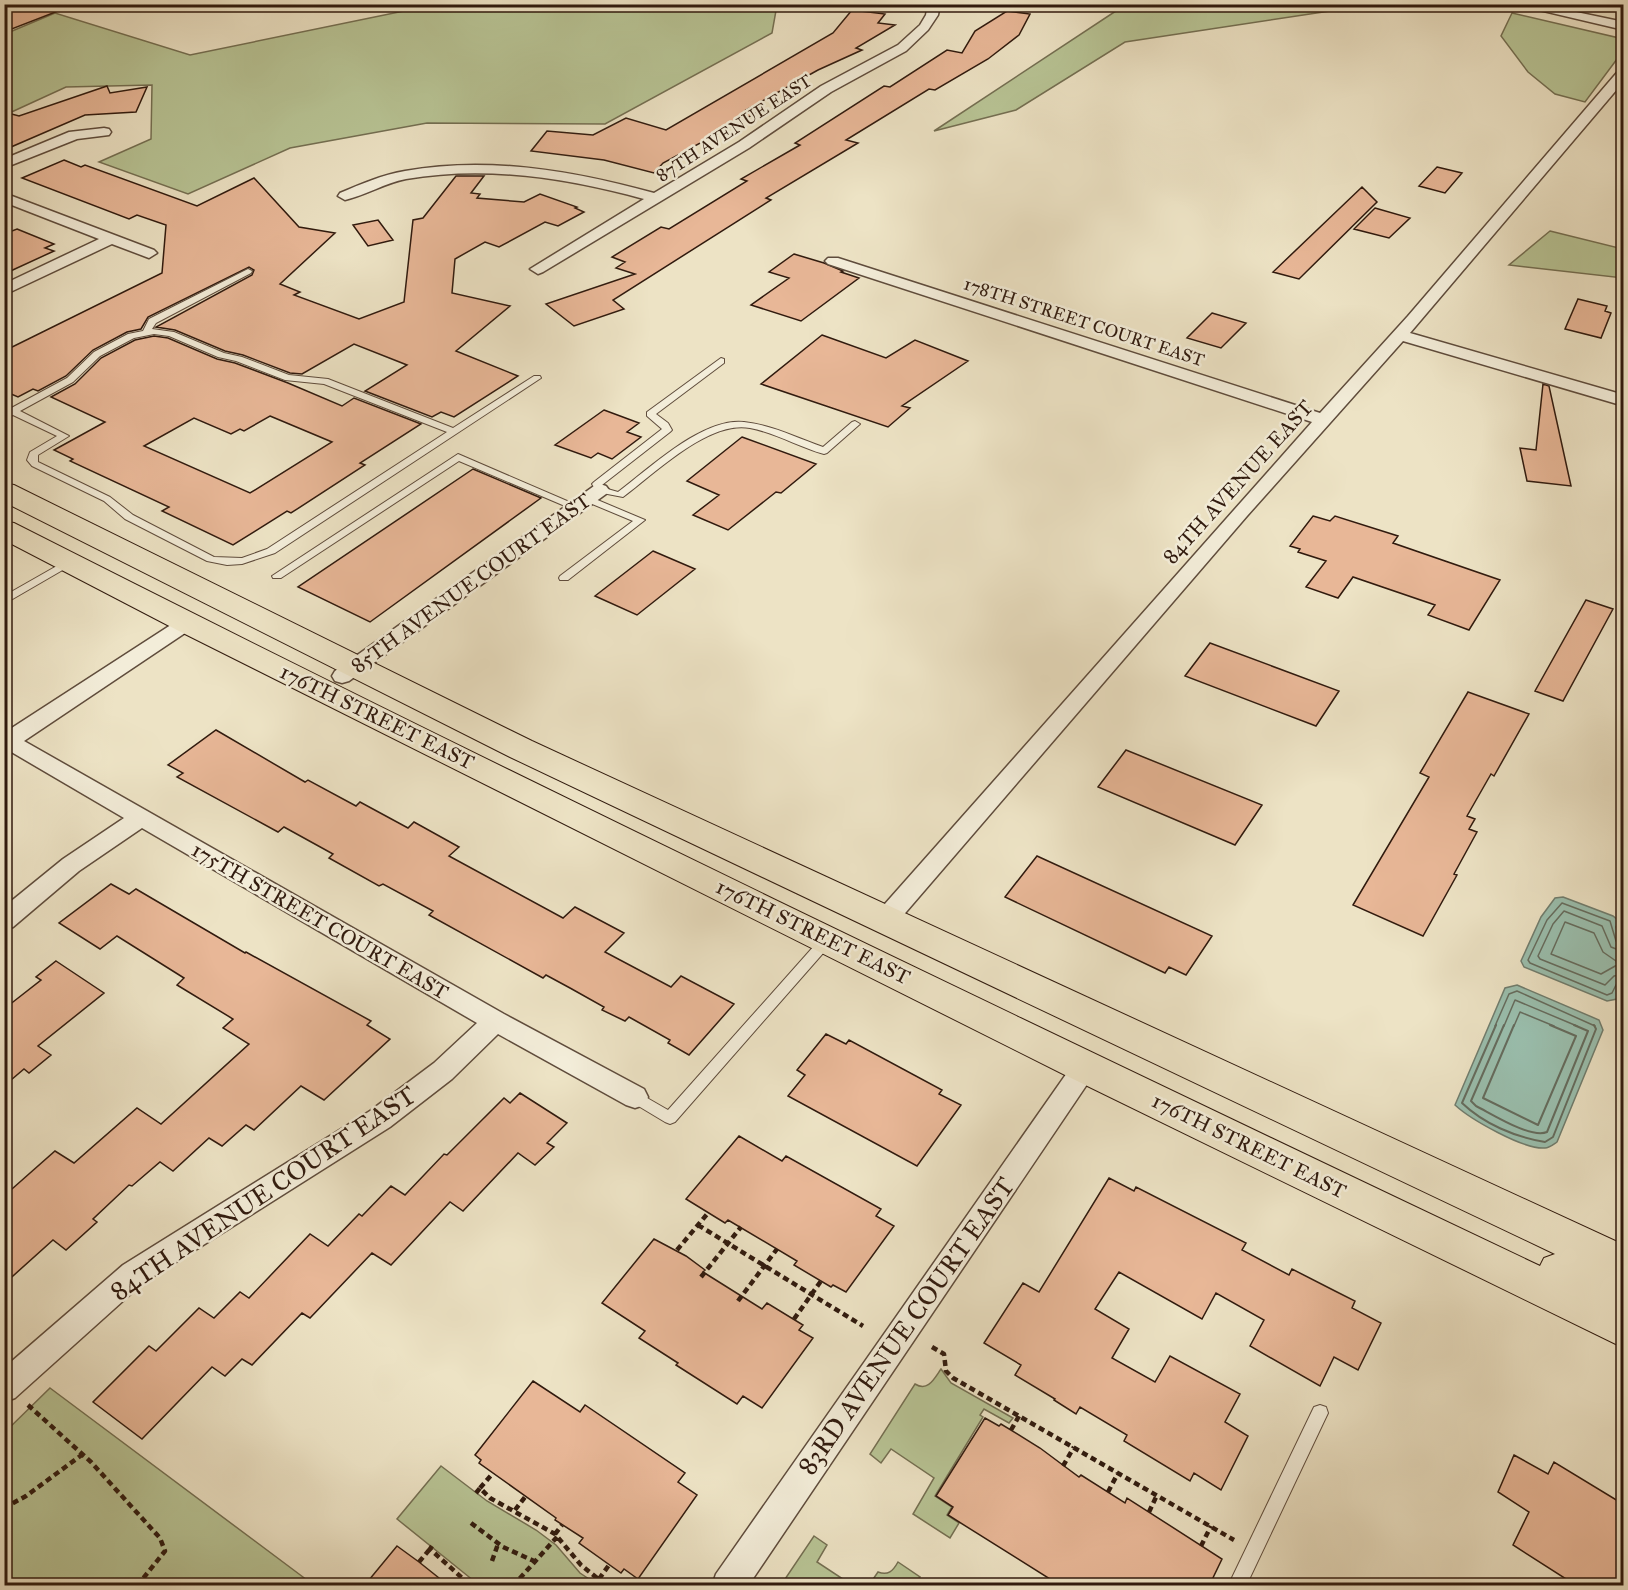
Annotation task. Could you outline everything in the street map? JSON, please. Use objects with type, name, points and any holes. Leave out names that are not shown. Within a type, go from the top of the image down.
[{"type":"main road","name":"176TH STREET EAST","points":[[4,491],[349,671],[521,748],[1623,1266]]},
{"type":"main road","name":"176TH STREET EAST","points":[[4,529],[187,623],[1085,1067],[1623,1328]]},
{"type":"main road","points":[[187,623],[216,618],[349,671]]},
{"type":"main road","points":[[1085,1067],[1109,1064],[1155,1076],[1598,1290],[1608,1291],[1615,1286],[1623,1266]]},
{"type":"street","name":"87TH AVENUE EAST","points":[[538,269],[744,145],[826,89],[902,48],[924,27],[932,15],[934,4]]},
{"type":"street","points":[[1519,4],[1623,26]]},
{"type":"street","name":"84TH AVENUE EAST","points":[[885,920],[1240,512],[1399,335],[1623,72]]},
{"type":"street","points":[[4,164],[68,137],[104,132]]},
{"type":"street","points":[[345,196],[405,175],[486,169],[570,177],[613,185],[657,198]]},
{"type":"street","points":[[4,197],[149,253]]},
{"type":"street","points":[[4,290],[110,239]]},
{"type":"street","name":"178TH STREET COURT EAST","points":[[833,261],[1324,420]]},
{"type":"street","points":[[1399,335],[1623,400]]},
{"type":"street","name":"85TH AVENUE COURT EAST","points":[[349,671],[588,499]]},
{"type":"street","points":[[6,742],[187,623]]},
{"type":"street","name":"175TH STREET COURT EAST","points":[[6,742],[495,1021],[634,1097]]},
{"type":"street","points":[[4,921],[70,865],[140,818]]},
{"type":"street","name":"84TH AVENUE COURT EAST","points":[[4,1388],[133,1274],[380,1119],[443,1071],[495,1021]]},
{"type":"street","name":"83RD AVENUE COURT EAST","points":[[728,1586],[1085,1067]]},
{"type":"lane","points":[[147,331],[152,321],[248,271]]},
{"type":"lane","points":[[9,414],[70,380],[97,354],[131,336],[147,331],[171,334],[221,356],[244,361],[288,378],[325,381],[454,432]]},
{"type":"lane","points":[[588,499],[597,484],[666,430],[665,425],[650,414],[721,361]]},
{"type":"lane","points":[[9,414],[64,436],[33,454],[32,460],[35,464],[107,499],[140,522],[211,559],[224,563],[248,560],[272,551],[537,378]]},
{"type":"lane","points":[[588,499],[620,495],[704,434],[726,426],[749,425],[824,451],[855,424]]},
{"type":"lane","points":[[277,576],[458,457],[588,499],[640,520],[564,579]]},
{"type":"lane","points":[[4,601],[69,562]]},
{"type":"lane","points":[[634,1097],[670,1118],[827,939]]},
{"type":"lane","points":[[1237,1586],[1320,1413]]},
{"type":"path","points":[[677,1250],[708,1213]]},
{"type":"path","points":[[698,1225],[863,1326]]},
{"type":"path","points":[[701,1277],[741,1227]]},
{"type":"path","points":[[738,1301],[777,1249]]},
{"type":"path","points":[[794,1319],[821,1281]]},
{"type":"path","points":[[932,1347],[944,1354],[946,1371],[953,1378],[1254,1551]]},
{"type":"path","points":[[28,1405],[83,1454],[160,1538],[165,1551],[137,1586]]},
{"type":"path","points":[[1011,1430],[1019,1416]]},
{"type":"path","points":[[1063,1466],[1074,1447]]},
{"type":"path","points":[[4,1508],[26,1496],[83,1454]]},
{"type":"path","points":[[493,1473],[478,1491],[515,1510],[556,1536],[581,1565],[607,1586]]},
{"type":"path","points":[[1107,1492],[1118,1473]]},
{"type":"path","points":[[1149,1512],[1157,1495]]},
{"type":"path","points":[[515,1510],[525,1497]]},
{"type":"path","points":[[471,1522],[498,1544],[534,1561]]},
{"type":"path","points":[[513,1586],[556,1536],[562,1525]]},
{"type":"path","points":[[1201,1546],[1211,1526]]},
{"type":"path","points":[[492,1561],[498,1544]]},
{"type":"path","points":[[419,1562],[431,1548],[471,1586]]},
{"type":"path","points":[[599,1579],[609,1565]]},
{"type":"path","points":[[455,1586],[462,1578]]},
{"type":"shaded area","points":[[433,5],[777,5],[772,33],[605,124],[427,123],[290,148],[188,194],[99,162],[151,139],[152,85],[66,87],[5,115],[5,34],[55,13],[190,55]]},
{"type":"shaded area","points":[[1125,5],[1370,5],[1125,42],[1016,110],[934,131]]},
{"type":"shaded area","points":[[1512,13],[1619,38],[1623,51],[1585,102],[1555,94],[1528,72],[1501,36]]},
{"type":"shaded area","points":[[1550,231],[1623,249],[1623,278],[1509,265]]},
{"type":"shaded area","points":[[941,1369],[951,1383],[1013,1418],[1009,1423],[984,1409],[980,1415],[983,1417],[935,1496],[952,1507],[947,1515],[959,1523],[950,1538],[913,1514],[934,1478],[891,1449],[881,1463],[870,1454],[915,1384],[927,1385]]},
{"type":"shaded area","points":[[50,1388],[311,1583],[308,1586],[5,1585],[5,1432]]},
{"type":"shaded area","points":[[441,1466],[487,1501],[536,1530],[556,1545],[580,1573],[598,1585],[483,1586],[474,1581],[397,1519]]},
{"type":"shaded area","points":[[814,1536],[827,1545],[817,1562],[852,1585],[781,1585]]},
{"type":"shaded area","points":[[898,1562],[920,1577],[914,1585],[869,1585],[878,1572],[890,1572]]},
{"type":"water","points":[[1563,897],[1613,916],[1619,921],[1616,927],[1622,945],[1624,971],[1617,999],[1607,1001],[1524,967],[1521,961],[1541,917],[1555,898]]},
{"type":"water","points":[[1517,985],[1599,1020],[1603,1030],[1557,1142],[1547,1148],[1511,1139],[1472,1118],[1455,1105],[1505,988]]},
{"type":"building","points":[[4,4],[71,4],[71,6],[4,32]]},
{"type":"building","points":[[852,10],[885,14],[878,23],[895,25],[856,48],[862,50],[818,70],[746,110],[756,113],[663,163],[654,173],[604,160],[531,151],[547,131],[593,135],[626,118],[666,130],[833,33]]},
{"type":"building","points":[[1007,11],[1030,14],[1019,35],[988,59],[935,90],[929,89],[846,140],[858,143],[766,198],[771,200],[613,300],[624,309],[574,326],[546,304],[635,274],[616,268],[625,262],[612,257],[661,227],[669,229],[747,181],[741,179],[800,145],[795,143],[884,86],[890,87],[947,50],[962,53],[975,31]]},
{"type":"building","points":[[107,86],[110,93],[147,87],[136,112],[85,115],[4,150],[4,112],[19,116]]},
{"type":"building","points":[[64,160],[81,167],[85,165],[197,206],[254,178],[299,227],[335,233],[280,284],[300,292],[294,295],[359,319],[404,302],[413,220],[423,218],[456,176],[484,176],[471,193],[480,194],[477,198],[524,202],[540,194],[577,207],[575,208],[584,212],[558,226],[545,222],[499,247],[485,242],[455,259],[452,293],[510,306],[456,351],[518,376],[454,417],[441,412],[432,417],[365,391],[407,365],[354,344],[302,374],[290,373],[243,355],[225,351],[175,330],[156,327],[252,275],[254,270],[249,267],[148,317],[141,329],[127,332],[93,350],[66,376],[38,391],[33,389],[18,397],[4,391],[4,351],[162,273],[166,225],[137,215],[129,219],[22,178]]},
{"type":"building","points":[[1437,167],[1462,173],[1445,193],[1419,186]]},
{"type":"building","points":[[1362,187],[1377,202],[1299,279],[1273,272]]},
{"type":"building","points":[[1375,208],[1410,218],[1389,238],[1354,229]]},
{"type":"building","points":[[378,220],[393,240],[368,246],[353,225]]},
{"type":"building","points":[[17,229],[54,244],[45,248],[54,251],[4,274],[4,234]]},
{"type":"building","points":[[794,254],[824,263],[859,278],[801,321],[751,305],[789,278],[769,272]]},
{"type":"building","points":[[1578,299],[1607,306],[1605,311],[1611,313],[1601,338],[1565,329]]},
{"type":"building","points":[[1212,313],[1246,323],[1221,348],[1187,338]]},
{"type":"building","points":[[822,335],[886,358],[915,340],[968,361],[902,406],[910,408],[888,427],[761,384]]},
{"type":"building","points":[[154,336],[168,338],[342,406],[354,398],[421,424],[360,463],[365,465],[291,513],[287,511],[233,545],[162,511],[169,507],[70,461],[73,459],[54,450],[105,422],[51,397],[75,384],[101,358],[135,340]],"holes":[[[270,416],[332,442],[250,493],[144,446],[194,418],[231,434],[240,429],[244,431]]]},
{"type":"building","points":[[1543,384],[1549,386],[1571,486],[1527,481],[1520,448],[1536,450]]},
{"type":"building","points":[[604,410],[639,423],[627,432],[641,437],[612,459],[598,453],[591,458],[555,445]]},
{"type":"building","points":[[742,437],[816,464],[781,493],[776,492],[728,530],[693,515],[719,495],[687,481]]},
{"type":"building","points":[[473,469],[541,498],[370,622],[298,587]]},
{"type":"building","points":[[1313,516],[1330,521],[1335,516],[1398,536],[1393,543],[1500,580],[1469,630],[1428,615],[1435,605],[1353,577],[1338,598],[1306,587],[1326,561],[1298,552],[1300,549],[1290,546]]},
{"type":"building","points":[[653,551],[695,569],[637,615],[595,596]]},
{"type":"building","points":[[1586,600],[1613,609],[1563,701],[1535,691]]},
{"type":"building","points":[[1210,643],[1339,691],[1316,726],[1185,676]]},
{"type":"building","points":[[1468,692],[1529,714],[1494,776],[1491,774],[1467,816],[1475,819],[1469,829],[1477,832],[1454,874],[1457,875],[1423,936],[1353,905],[1429,777],[1420,773]]},
{"type":"building","points":[[216,730],[305,782],[308,780],[356,806],[360,802],[408,828],[414,822],[459,847],[449,856],[563,918],[575,907],[624,933],[605,952],[671,987],[681,976],[734,1004],[689,1055],[668,1043],[670,1040],[629,1017],[625,1021],[602,1010],[604,1007],[570,988],[546,975],[543,978],[429,915],[433,911],[383,884],[379,886],[329,858],[333,854],[284,827],[278,832],[177,777],[183,773],[168,765]]},
{"type":"building","points":[[1126,750],[1262,805],[1235,845],[1098,787]]},
{"type":"building","points":[[1037,856],[1212,936],[1186,975],[1169,967],[1165,973],[1005,897]]},
{"type":"building","points":[[111,884],[129,894],[136,889],[245,953],[371,1021],[367,1025],[390,1039],[324,1100],[301,1086],[254,1130],[246,1125],[222,1146],[209,1138],[173,1171],[160,1162],[132,1186],[129,1185],[93,1219],[97,1222],[66,1250],[53,1240],[4,1284],[4,1196],[55,1151],[74,1163],[137,1108],[161,1124],[249,1044],[223,1028],[233,1019],[177,985],[184,978],[117,936],[100,949],[59,923]]},
{"type":"building","points":[[56,961],[104,993],[38,1046],[51,1055],[29,1073],[24,1069],[4,1086],[4,1009],[41,980],[36,977]]},
{"type":"building","points":[[826,1034],[846,1044],[849,1040],[942,1090],[939,1094],[961,1105],[917,1166],[788,1096],[805,1075],[797,1070]]},
{"type":"building","points":[[520,1093],[567,1123],[547,1143],[554,1147],[535,1165],[518,1153],[463,1211],[450,1202],[391,1265],[372,1253],[310,1318],[302,1313],[252,1365],[242,1359],[225,1376],[212,1367],[142,1439],[93,1402],[149,1346],[156,1351],[199,1308],[214,1318],[240,1292],[249,1298],[310,1234],[328,1246],[391,1186],[405,1195],[444,1154],[447,1155],[504,1098],[510,1103]]},
{"type":"building","points":[[739,1136],[782,1161],[786,1156],[881,1209],[876,1216],[894,1226],[846,1292],[833,1285],[831,1287],[794,1265],[797,1261],[728,1220],[725,1223],[686,1199]]},
{"type":"building","points":[[1109,1178],[1134,1191],[1136,1187],[1246,1243],[1242,1250],[1289,1275],[1292,1269],[1355,1301],[1352,1308],[1381,1323],[1358,1370],[1334,1357],[1320,1386],[1250,1346],[1264,1320],[1216,1293],[1202,1319],[1119,1272],[1095,1309],[1129,1329],[1112,1358],[1155,1382],[1170,1356],[1240,1394],[1225,1422],[1248,1436],[1221,1490],[1194,1473],[1190,1481],[1124,1441],[1127,1435],[1080,1407],[1076,1414],[1015,1375],[1021,1365],[984,1343],[1023,1283],[1039,1292]]},
{"type":"building","points":[[654,1239],[686,1256],[705,1270],[703,1272],[762,1309],[767,1303],[803,1325],[799,1330],[813,1338],[762,1408],[743,1396],[737,1404],[676,1365],[678,1363],[639,1338],[645,1331],[602,1303]]},
{"type":"building","points":[[533,1381],[580,1412],[585,1405],[685,1473],[678,1482],[697,1495],[638,1579],[624,1569],[621,1573],[579,1543],[583,1538],[479,1463],[481,1460],[475,1455]]},
{"type":"building","points":[[985,1418],[999,1426],[1001,1424],[1040,1448],[1079,1477],[1081,1475],[1125,1503],[1127,1498],[1222,1559],[1209,1586],[1061,1586],[948,1515],[953,1507],[936,1496]]},
{"type":"building","points":[[1514,1455],[1548,1474],[1554,1462],[1623,1504],[1623,1586],[1577,1586],[1513,1545],[1529,1512],[1498,1492]]},
{"type":"building","points":[[397,1546],[419,1562],[449,1586],[364,1586]]}]
